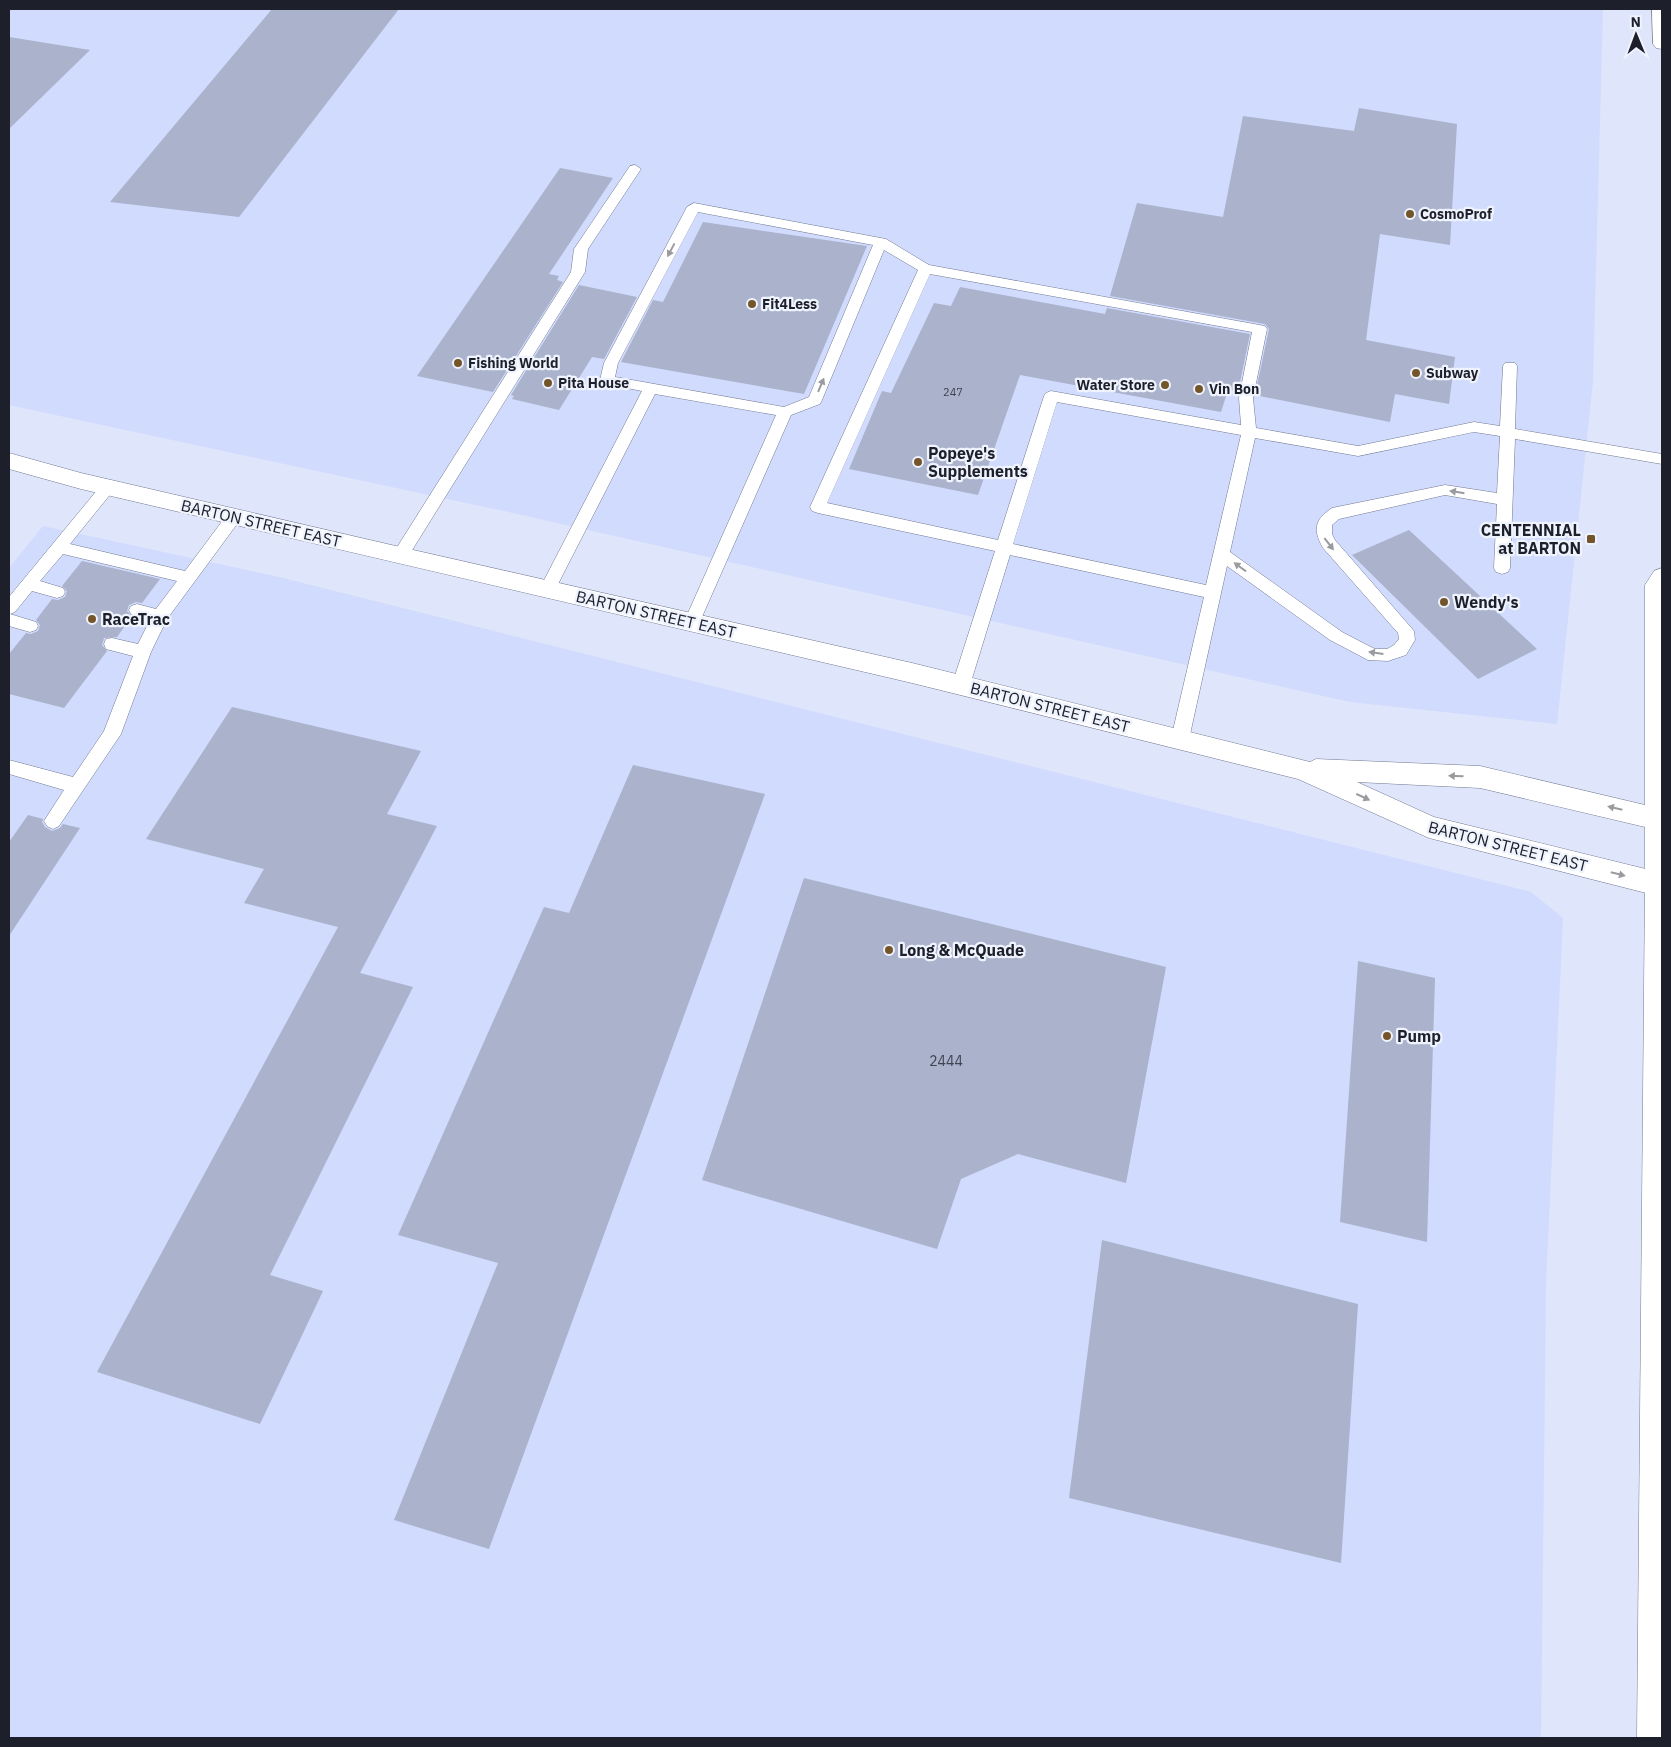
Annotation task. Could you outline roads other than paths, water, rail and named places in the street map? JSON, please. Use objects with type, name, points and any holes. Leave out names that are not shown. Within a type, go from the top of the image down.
[{"type":"main road","points":[[1660,9],[1662,44]]},
{"type":"main road","name":"BARTON STREET EAST","points":[[9,461],[108,487],[400,556],[548,588],[961,685],[1303,770],[1429,827],[1660,884]]},
{"type":"main road","points":[[1656,1738],[1660,884],[1657,585],[1662,577]]},
{"type":"main road","name":"BARTON STREET EAST","points":[[1303,770],[1480,777],[1660,819]]},
{"type":"lane","points":[[400,556],[578,272],[581,249],[636,169]]},
{"type":"lane","points":[[881,242],[815,400],[785,412],[607,380],[611,363],[694,207],[881,242],[925,270],[1260,329],[1246,398],[1249,432],[1180,739]]},
{"type":"lane","points":[[925,270],[818,507],[1213,593]]},
{"type":"lane","points":[[1502,568],[1510,366]]},
{"type":"lane","points":[[548,588],[651,388]]},
{"type":"lane","points":[[961,685],[1051,396],[1358,451],[1474,427],[1662,459]]},
{"type":"lane","points":[[692,622],[785,412]]},
{"type":"lane","points":[[9,608],[108,487]]},
{"type":"lane","points":[[1222,554],[1336,636],[1374,655],[1388,655],[1400,650],[1407,640],[1406,631],[1329,544],[1324,536],[1323,526],[1329,517],[1338,512],[1445,490],[1505,500]]},
{"type":"lane","points":[[53,821],[112,734],[143,652],[160,616],[235,516]]},
{"type":"lane","points":[[59,546],[188,578]]},
{"type":"lane","points":[[28,584],[57,592]]},
{"type":"lane","points":[[137,610],[160,616]]},
{"type":"lane","points":[[9,620],[30,626]]},
{"type":"lane","points":[[112,644],[143,652]]},
{"type":"lane","points":[[9,767],[77,786]]},
{"type":"place","name":"CosmoProf","points":[[1410,214]]},
{"type":"place","name":"Fit4Less","points":[[752,304]]},
{"type":"place","name":"Fishing World","points":[[458,363]]},
{"type":"place","name":"Subway","points":[[1416,373]]},
{"type":"place","name":"Pita House","points":[[548,383]]},
{"type":"place","name":"Water Store","points":[[1165,385]]},
{"type":"place","name":"Vin Bon","points":[[1199,389]]},
{"type":"place","name":"Popeye's Supplements","points":[[918,462]]},
{"type":"place","name":"CENTENNIAL at BARTON","points":[[1591,539]]},
{"type":"place","name":"Wendy's","points":[[1444,602]]},
{"type":"place","name":"RaceTrac","points":[[92,619]]},
{"type":"place","name":"Long & McQuade","points":[[889,950]]},
{"type":"place","name":"Pump","points":[[1387,1036]]}]
